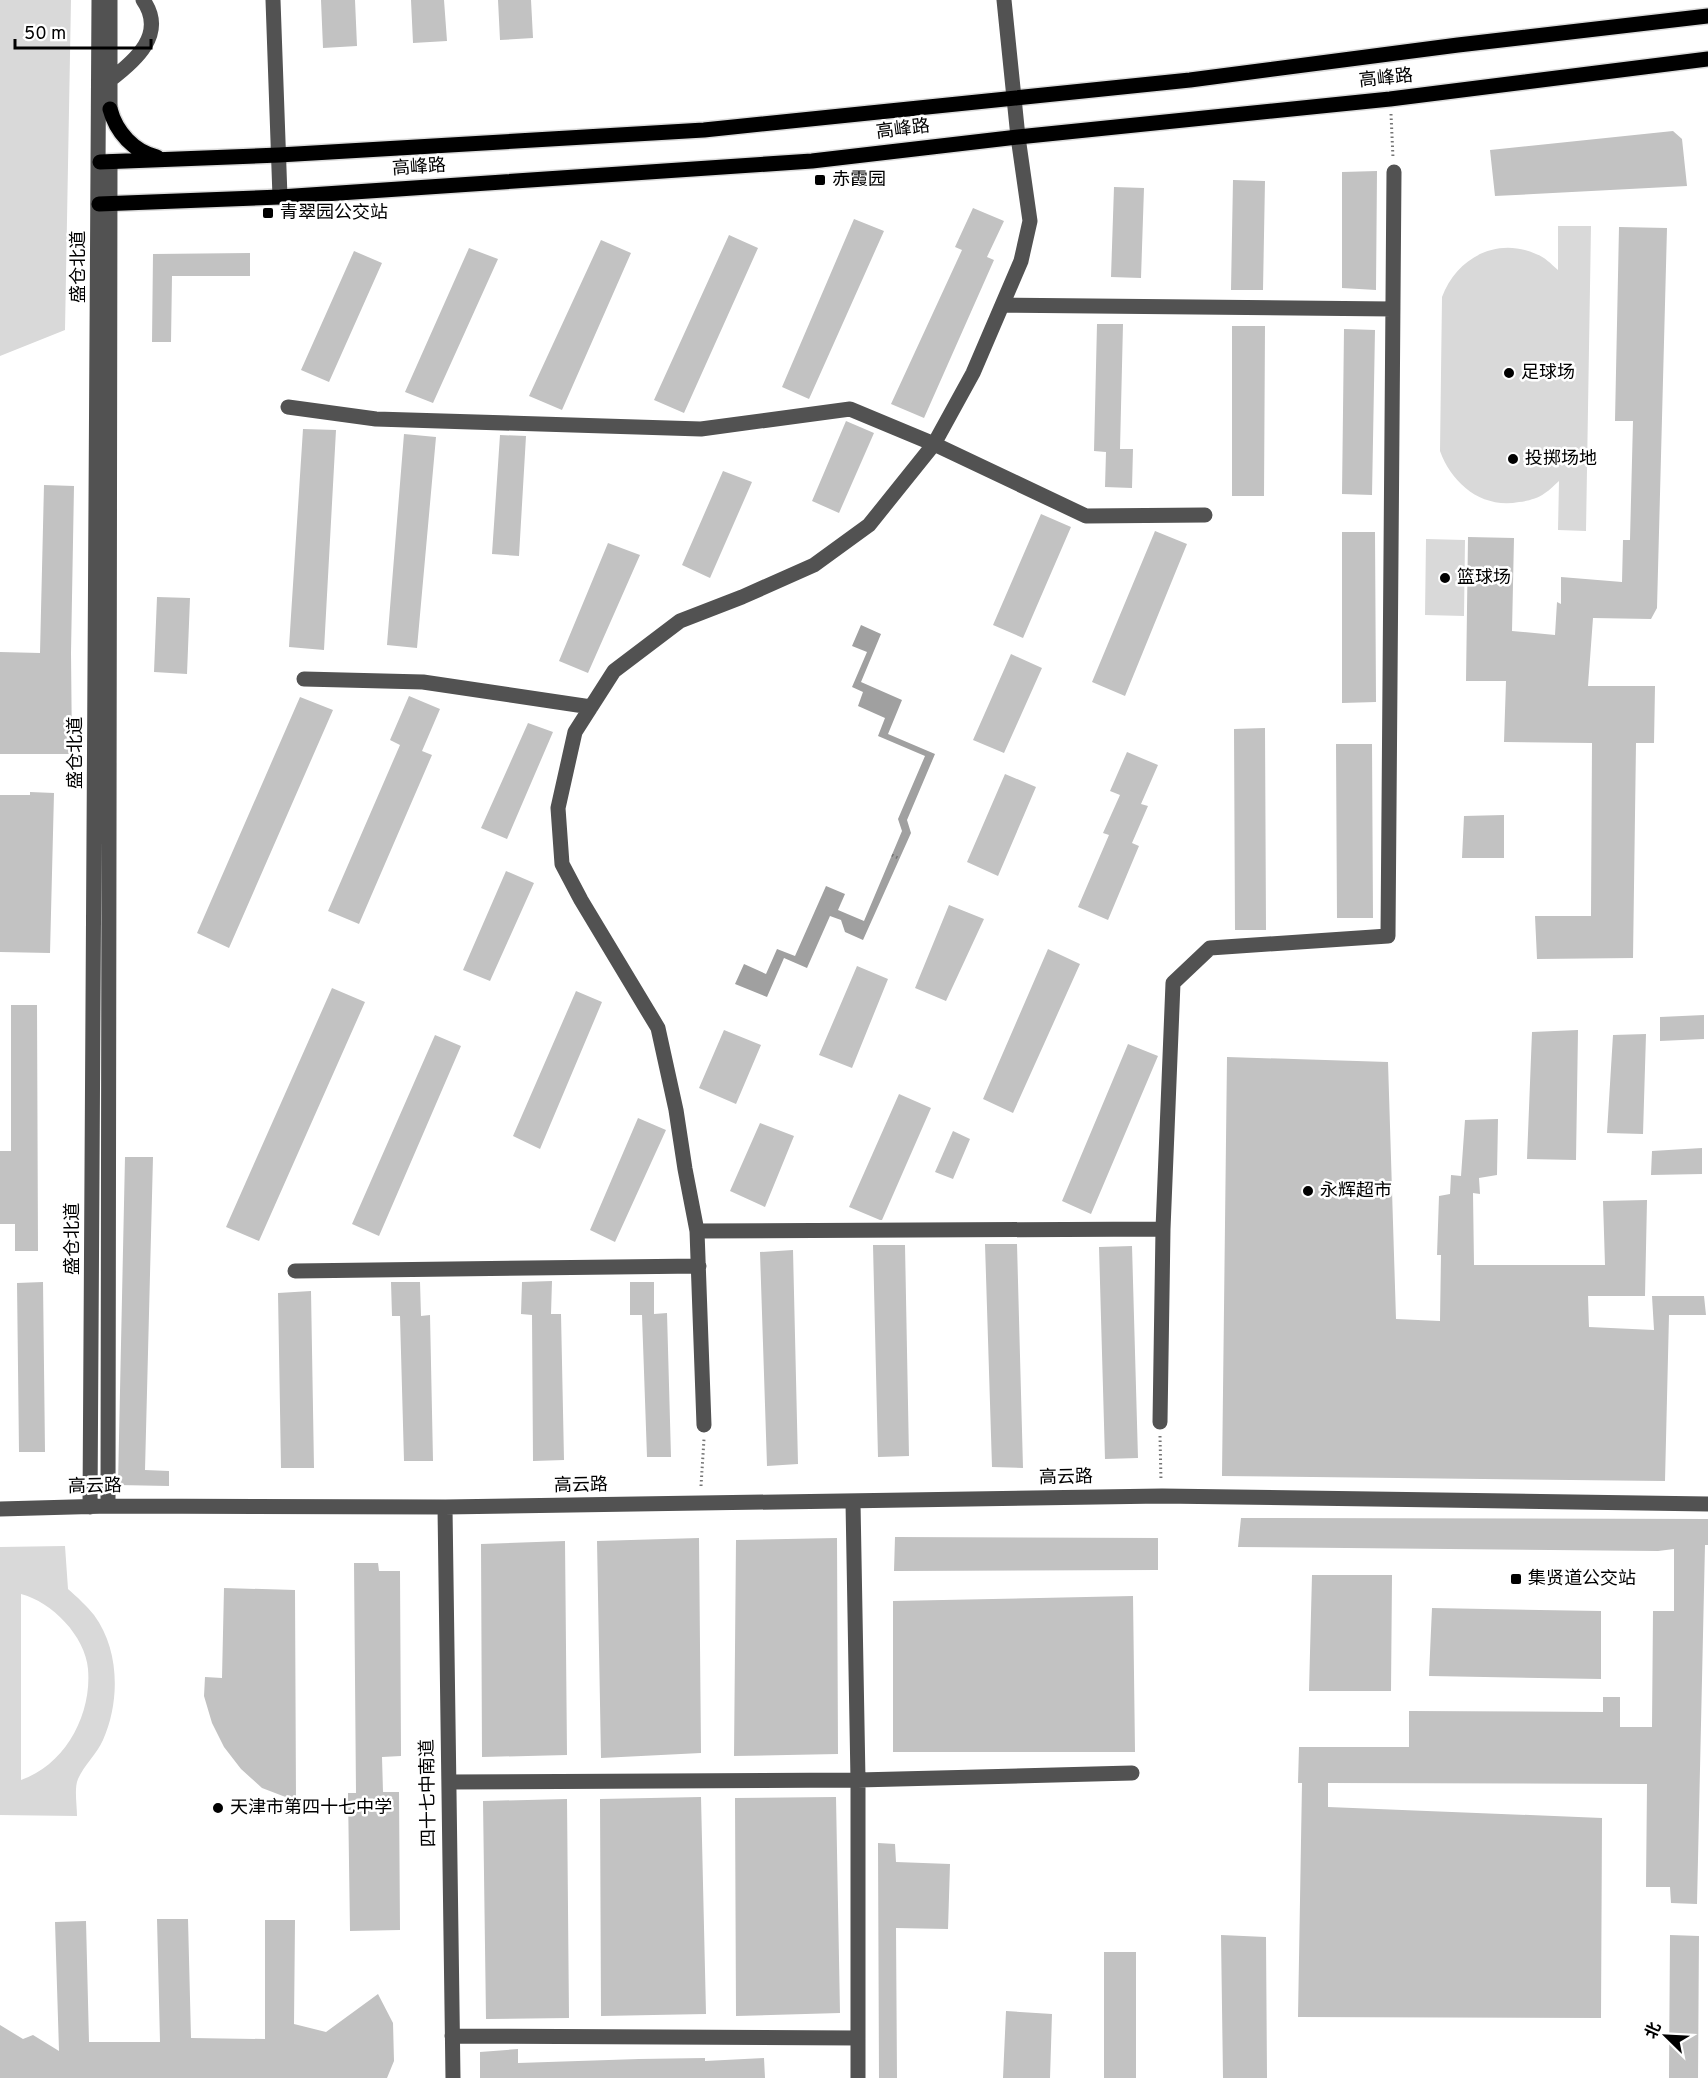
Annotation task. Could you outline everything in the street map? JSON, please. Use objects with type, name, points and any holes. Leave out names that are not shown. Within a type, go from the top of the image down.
[{"type":"main road","name":"高峰路","points":[[105,162],[279,155],[704,130],[1190,80],[1458,45],[1708,16]]},
{"type":"main road","name":"高峰路","points":[[105,204],[280,197],[812,161],[1018,137],[1390,99],[1708,59]]},
{"type":"main road","points":[[110,109],[117,129],[129,141],[151,156],[166,159]]},
{"type":"street","name":"盛仓北道","points":[[99,0],[105,162],[108,1506]]},
{"type":"street","name":"盛仓北道","points":[[105,162],[110,109],[110,0]]},
{"type":"street","points":[[110,80],[133,63],[147,43],[150,30],[150,10],[143,0]]},
{"type":"street","points":[[273,0],[280,197]]},
{"type":"street","points":[[704,1425],[697,1231],[676,1110],[658,1028],[562,864],[558,808],[575,732],[614,671],[680,621],[814,565],[869,525],[934,444],[973,373],[1021,261],[1030,220],[1018,137],[1004,0]]},
{"type":"street","points":[[1160,1422],[1163,1229],[1173,983],[1210,948],[1389,936],[1394,172]]},
{"type":"street","name":"盛仓北道","points":[[90,1507],[105,204]]},
{"type":"street","points":[[1002,305],[1393,309]]},
{"type":"street","points":[[288,407],[376,420],[701,429],[850,410],[934,444],[1086,516],[1205,515]]},
{"type":"street","points":[[304,679],[423,682],[591,707]]},
{"type":"street","points":[[697,1231],[1163,1229]]},
{"type":"street","points":[[295,1271],[699,1266]]},
{"type":"street","name":"高云路","points":[[0,1509],[108,1506],[445,1507],[1162,1496],[1708,1504]]},
{"type":"street","points":[[853,1502],[858,1780],[858,2078]]},
{"type":"street","name":"四十七中南道","points":[[445,1507],[453,2078]]},
{"type":"street","points":[[449,1782],[858,1780],[1132,1773]]},
{"type":"street","points":[[452,2036],[858,2038]]},
{"type":"path","points":[[1390,99],[1394,172]]},
{"type":"path","points":[[892,855],[900,859]]},
{"type":"path","points":[[1160,1422],[1162,1496]]},
{"type":"path","points":[[701,1504],[704,1425]]},
{"type":"shaded area","points":[[0,0],[71,0],[65,330],[0,356]]},
{"type":"shaded area","points":[[1558,226],[1591,226],[1586,531],[1558,530],[1559,481],[1539,497],[1522,502],[1493,502],[1470,492],[1452,474],[1440,451],[1442,297],[1448,284],[1467,262],[1479,254],[1506,248],[1521,249],[1539,255],[1558,270]]},
{"type":"shaded area","name":"篮球场","points":[[1426,539],[1465,540],[1464,616],[1425,615]]},
{"type":"shaded area","points":[[861,625],[881,634],[861,682],[902,700],[888,734],[935,754],[907,820],[911,833],[863,940],[845,932],[841,920],[830,916],[807,968],[784,958],[767,997],[735,984],[744,964],[766,974],[777,949],[795,956],[826,886],[845,894],[838,910],[864,921],[902,831],[898,819],[925,756],[878,736],[885,718],[858,706],[863,692],[852,687],[867,652],[852,646]]},
{"type":"shaded area","points":[[65,1546],[68,1589],[94,1615],[109,1644],[115,1676],[112,1709],[103,1740],[78,1779],[77,1816],[0,1815],[0,1547]],"holes":[[[21,1594],[33,1598],[65,1622],[81,1644],[86,1657],[88,1686],[80,1720],[63,1750],[51,1763],[21,1780]]]},
{"type":"building","points":[[321,0],[355,0],[357,46],[323,48]]},
{"type":"building","points":[[411,0],[444,0],[447,41],[413,43]]},
{"type":"building","points":[[498,0],[531,0],[533,38],[500,40]]},
{"type":"building","points":[[1673,131],[1682,139],[1687,186],[1495,196],[1490,150]]},
{"type":"building","points":[[1377,171],[1376,290],[1342,288],[1342,172]]},
{"type":"building","points":[[1233,180],[1265,181],[1263,290],[1231,290]]},
{"type":"building","points":[[1114,187],[1144,188],[1141,278],[1111,277]]},
{"type":"building","points":[[973,208],[1004,221],[987,257],[994,260],[924,418],[891,404],[962,250],[955,247]]},
{"type":"building","points":[[854,219],[884,231],[809,399],[782,387]]},
{"type":"building","points":[[1619,227],[1667,228],[1657,608],[1651,619],[1593,618],[1588,686],[1655,686],[1654,743],[1636,743],[1633,958],[1537,959],[1535,916],[1591,916],[1592,743],[1504,742],[1506,681],[1466,681],[1468,537],[1514,538],[1512,631],[1555,635],[1557,602],[1561,604],[1561,577],[1622,582],[1623,540],[1630,540],[1633,421],[1615,421]]},
{"type":"building","points":[[729,235],[758,248],[684,413],[654,400]]},
{"type":"building","points":[[601,240],[631,253],[562,410],[529,396]]},
{"type":"building","points":[[469,248],[498,259],[433,403],[405,392]]},
{"type":"building","points":[[354,251],[382,263],[329,382],[301,370]]},
{"type":"building","points":[[250,253],[250,276],[172,276],[171,342],[152,342],[153,254]]},
{"type":"building","points":[[1097,324],[1123,324],[1120,449],[1133,449],[1132,488],[1105,487],[1106,452],[1094,451]]},
{"type":"building","points":[[1232,326],[1265,326],[1264,496],[1232,496]]},
{"type":"building","points":[[1344,329],[1375,330],[1372,495],[1342,494]]},
{"type":"building","points":[[846,421],[874,433],[839,513],[812,501]]},
{"type":"building","points":[[303,429],[336,430],[324,650],[289,647]]},
{"type":"building","points":[[404,434],[436,437],[417,648],[387,645]]},
{"type":"building","points":[[500,435],[526,436],[519,556],[492,554]]},
{"type":"building","points":[[723,471],[752,482],[710,578],[682,565]]},
{"type":"building","points":[[44,485],[74,486],[72,754],[0,754],[0,652],[40,653]]},
{"type":"building","points":[[1041,514],[1071,527],[1023,638],[993,625]]},
{"type":"building","points":[[1155,531],[1187,544],[1125,696],[1092,682]]},
{"type":"building","points":[[1342,532],[1375,532],[1376,702],[1342,703]]},
{"type":"building","points":[[608,543],[640,555],[588,673],[559,661]]},
{"type":"building","points":[[157,597],[190,598],[187,674],[154,672]]},
{"type":"building","points":[[1011,654],[1042,668],[1004,753],[973,740]]},
{"type":"building","points":[[409,696],[440,709],[422,751],[432,755],[359,924],[328,911],[400,745],[390,740]]},
{"type":"building","points":[[300,697],[333,710],[229,948],[197,933]]},
{"type":"building","points":[[528,723],[553,732],[507,839],[481,828]]},
{"type":"building","points":[[1265,728],[1266,930],[1235,930],[1234,729]]},
{"type":"building","points":[[1336,744],[1372,744],[1373,918],[1337,918]]},
{"type":"building","points":[[1127,752],[1158,765],[1141,804],[1148,806],[1132,843],[1139,846],[1108,920],[1078,907],[1109,835],[1103,833],[1120,795],[1110,791]]},
{"type":"building","points":[[1005,774],[1036,787],[998,876],[967,862]]},
{"type":"building","points":[[30,792],[54,793],[50,953],[0,952],[0,795],[30,795]]},
{"type":"building","points":[[1504,815],[1504,858],[1462,858],[1464,816]]},
{"type":"building","points":[[506,871],[534,883],[490,981],[463,970]]},
{"type":"building","points":[[949,905],[984,919],[946,1001],[915,988]]},
{"type":"building","points":[[1048,949],[1080,964],[1013,1113],[983,1099]]},
{"type":"building","points":[[857,966],[888,979],[852,1068],[819,1055]]},
{"type":"building","points":[[332,988],[365,1002],[259,1241],[226,1227]]},
{"type":"building","points":[[576,991],[602,1002],[540,1149],[513,1136]]},
{"type":"building","points":[[11,1005],[37,1005],[38,1251],[15,1251],[15,1224],[0,1224],[0,1151],[11,1151]]},
{"type":"building","points":[[1704,1015],[1704,1039],[1660,1041],[1660,1017]]},
{"type":"building","points":[[724,1030],[761,1045],[736,1104],[699,1088]]},
{"type":"building","points":[[1578,1030],[1576,1160],[1527,1159],[1532,1032]]},
{"type":"building","points":[[1646,1034],[1643,1134],[1607,1133],[1613,1035]]},
{"type":"building","points":[[435,1035],[461,1046],[379,1236],[352,1224]]},
{"type":"building","points":[[1128,1044],[1158,1056],[1091,1214],[1062,1201]]},
{"type":"building","name":"永辉超市","points":[[1227,1057],[1388,1062],[1396,1319],[1440,1321],[1441,1255],[1437,1255],[1439,1196],[1450,1194],[1451,1175],[1461,1176],[1465,1120],[1498,1119],[1497,1175],[1479,1178],[1480,1194],[1473,1193],[1474,1265],[1605,1265],[1603,1201],[1647,1200],[1645,1296],[1588,1296],[1589,1327],[1654,1330],[1652,1296],[1704,1296],[1706,1315],[1669,1315],[1665,1481],[1222,1476]]},
{"type":"building","points":[[899,1094],[931,1108],[882,1220],[880,1220],[849,1207]]},
{"type":"building","points":[[638,1118],[666,1130],[615,1242],[590,1230]]},
{"type":"building","points":[[760,1123],[794,1136],[765,1207],[730,1191]]},
{"type":"building","points":[[953,1131],[970,1139],[953,1179],[935,1172]]},
{"type":"building","points":[[1702,1148],[1702,1174],[1651,1175],[1652,1151]]},
{"type":"building","points":[[125,1157],[153,1157],[145,1470],[169,1471],[169,1486],[118,1485]]},
{"type":"building","points":[[985,1244],[1017,1244],[1023,1468],[992,1467]]},
{"type":"building","points":[[873,1245],[905,1245],[909,1456],[878,1457]]},
{"type":"building","points":[[1132,1246],[1138,1458],[1105,1459],[1099,1247]]},
{"type":"building","points":[[793,1250],[798,1464],[767,1466],[760,1252]]},
{"type":"building","points":[[552,1281],[551,1314],[561,1314],[564,1460],[533,1461],[532,1315],[521,1314],[522,1282]]},
{"type":"building","points":[[43,1282],[45,1452],[19,1452],[17,1283]]},
{"type":"building","points":[[391,1282],[420,1282],[421,1316],[430,1315],[433,1461],[404,1461],[400,1316],[392,1316]]},
{"type":"building","points":[[630,1282],[654,1282],[654,1314],[667,1313],[671,1457],[647,1457],[642,1315],[630,1315]]},
{"type":"building","points":[[311,1291],[314,1468],[281,1468],[278,1293]]},
{"type":"building","points":[[1241,1518],[1708,1519],[1708,1545],[1705,1545],[1697,1904],[1671,1903],[1670,1887],[1646,1887],[1647,1784],[1328,1783],[1328,1807],[1602,1818],[1601,2018],[1298,2017],[1302,1783],[1298,1783],[1299,1747],[1409,1747],[1409,1711],[1603,1712],[1603,1697],[1620,1697],[1620,1727],[1652,1727],[1653,1611],[1674,1611],[1674,1549],[1658,1551],[1238,1547]]},
{"type":"building","points":[[895,1537],[1158,1538],[1158,1570],[894,1571]]},
{"type":"building","points":[[699,1538],[701,1753],[601,1758],[597,1541]]},
{"type":"building","points":[[837,1538],[838,1754],[734,1756],[736,1540]]},
{"type":"building","points":[[565,1541],[567,1755],[482,1757],[481,1544]]},
{"type":"building","points":[[354,1563],[378,1563],[379,1571],[400,1571],[401,1756],[382,1757],[383,1792],[399,1792],[400,1930],[350,1931],[348,1793],[356,1793]]},
{"type":"building","points":[[1312,1575],[1392,1575],[1391,1691],[1309,1691]]},
{"type":"building","points":[[224,1588],[295,1590],[296,1801],[262,1788],[241,1769],[224,1747],[212,1723],[204,1696],[205,1677],[222,1678]]},
{"type":"building","points":[[1133,1596],[1135,1752],[893,1752],[893,1601]]},
{"type":"building","points":[[1432,1608],[1601,1611],[1601,1679],[1429,1676]]},
{"type":"building","points":[[701,1797],[706,2014],[601,2016],[600,1799]]},
{"type":"building","points":[[836,1797],[840,2013],[736,2016],[735,1798]]},
{"type":"building","points":[[567,1799],[569,2018],[486,2019],[483,1801]]},
{"type":"building","points":[[878,1843],[895,1844],[896,1862],[950,1864],[948,1929],[896,1928],[897,2078],[879,2078]]},
{"type":"building","points":[[157,1919],[188,1919],[191,2038],[265,2039],[265,1920],[295,1920],[294,2024],[326,2032],[378,1994],[393,2023],[394,2061],[387,2078],[0,2078],[0,2025],[23,2039],[33,2035],[59,2051],[55,1922],[86,1921],[89,2042],[160,2042]]},
{"type":"building","points":[[1221,1935],[1266,1937],[1267,2078],[1223,2078]]},
{"type":"building","points":[[1670,1935],[1699,1936],[1698,2078],[1669,2078]]},
{"type":"building","points":[[1104,1952],[1136,1952],[1136,2078],[1104,2078]]},
{"type":"building","points":[[1006,2011],[1052,2014],[1050,2078],[1003,2078]]},
{"type":"building","points":[[518,2049],[518,2063],[705,2058],[705,2061],[764,2058],[765,2078],[480,2078],[480,2052]]},
{"type":"place","name":"赤霞园","points":[[820,180]]},
{"type":"place","name":"青翠园公交站","points":[[268,213]]},
{"type":"place","name":"足球场","points":[[1509,373]]},
{"type":"place","name":"投掷场地","points":[[1513,459]]},
{"type":"place","name":"篮球场","points":[[1445,578]]},
{"type":"place","name":"永辉超市","points":[[1308,1191]]},
{"type":"place","name":"集贤道公交站","points":[[1516,1579]]},
{"type":"place","name":"天津市第四十七中学","points":[[218,1808]]}]
